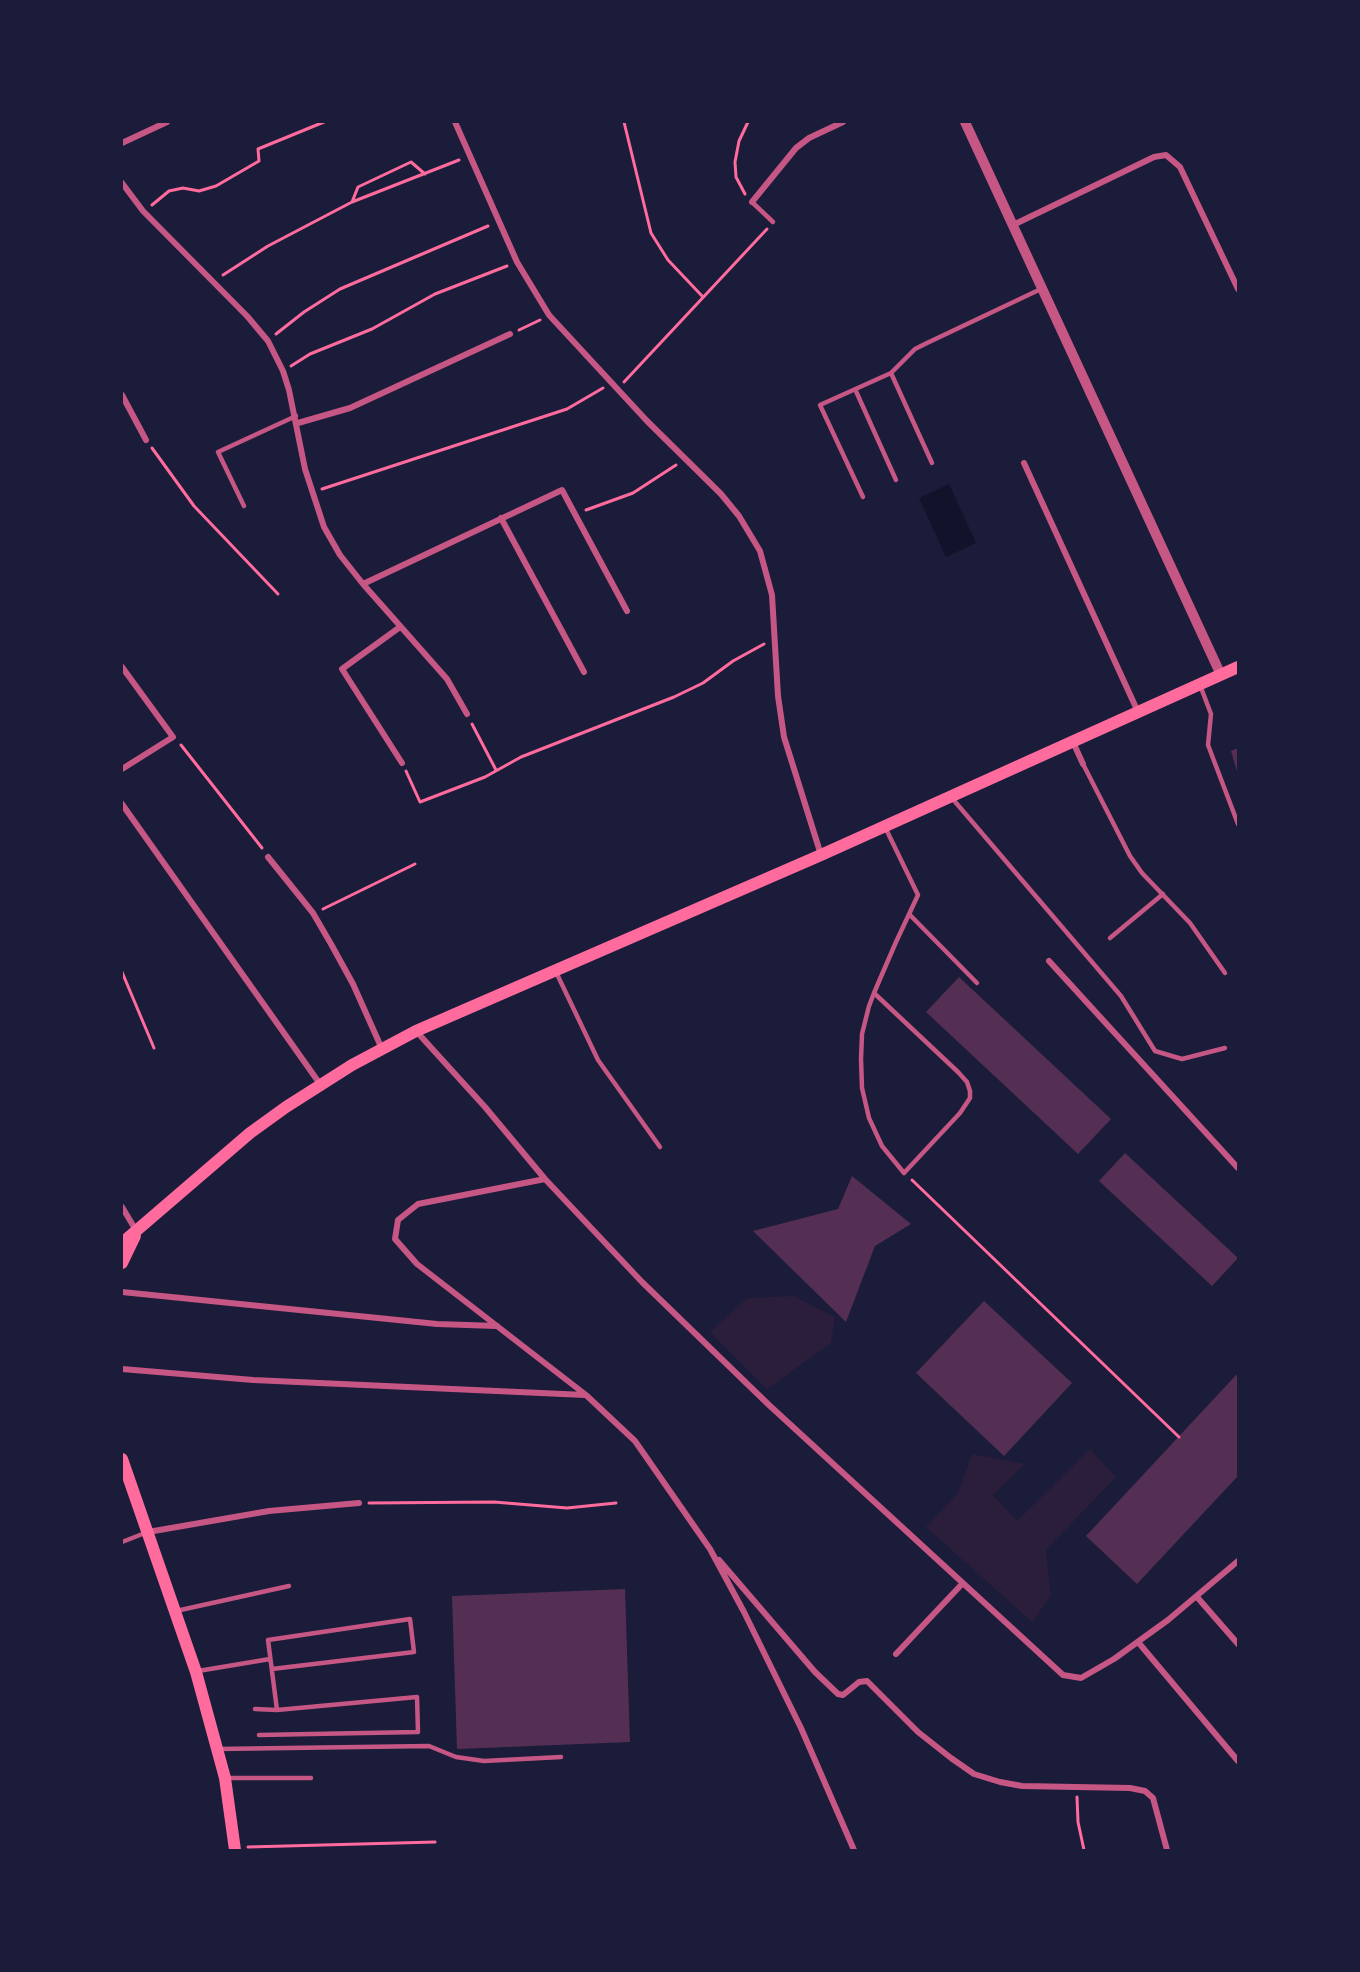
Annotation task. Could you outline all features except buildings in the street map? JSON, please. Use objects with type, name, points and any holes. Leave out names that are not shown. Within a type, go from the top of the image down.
[{"type":"main road","points":[[122,1243],[250,1133],[320,1084],[416,1031],[821,855],[1239,667]]},
{"type":"main road","points":[[122,1263],[137,1232]]},
{"type":"main road","points":[[122,1459],[196,1672],[225,1778],[234,1849]]},
{"type":"street","points":[[122,143],[167,122]]},
{"type":"street","points":[[455,122],[517,262],[549,315],[617,390],[721,494],[739,516],[760,551],[772,595],[778,696],[784,737],[821,855]]},
{"type":"street","points":[[752,202],[796,148],[809,138],[843,122]]},
{"type":"street","points":[[965,122],[1044,288],[1221,675]]},
{"type":"street","points":[[1013,225],[1154,157],[1166,154],[1180,167],[1239,289]]},
{"type":"street","points":[[122,183],[143,211],[247,316],[268,341],[283,371],[297,420],[305,469],[324,527],[340,555],[363,584],[447,679],[467,714]]},
{"type":"street","points":[[297,420],[350,408],[510,334]]},
{"type":"street","points":[[122,395],[146,440]]},
{"type":"street","points":[[1024,463],[1138,712]]},
{"type":"street","points":[[363,584],[562,490],[627,611]]},
{"type":"street","points":[[501,518],[584,672]]},
{"type":"street","points":[[400,627],[342,669],[402,763]]},
{"type":"street","points":[[122,667],[172,737],[122,769]]},
{"type":"street","points":[[1073,742],[1083,764]]},
{"type":"street","points":[[122,804],[320,1084]]},
{"type":"street","points":[[268,857],[313,913],[353,984],[382,1049]]},
{"type":"street","points":[[1049,960],[1239,1168]]},
{"type":"street","points":[[416,1031],[603,1242],[709,1348],[962,1584],[1051,1665],[1071,1678],[1081,1678],[1138,1642],[1197,1597],[1239,1561]]},
{"type":"street","points":[[545,1179],[426,1201],[406,1212],[395,1230],[397,1244],[406,1254],[586,1395],[635,1442],[710,1549],[815,1672],[838,1694],[847,1693],[859,1682],[867,1682],[918,1732],[974,1774],[1022,1786],[1130,1788],[1150,1793],[1167,1851]]},
{"type":"street","points":[[122,1207],[137,1232]]},
{"type":"street","points":[[122,1292],[437,1324],[499,1327]]},
{"type":"street","points":[[122,1369],[253,1380],[586,1395]]},
{"type":"street","points":[[148,1532],[269,1511],[360,1503]]},
{"type":"street","points":[[710,1549],[801,1728],[854,1851]]},
{"type":"street","points":[[896,1654],[962,1584]]},
{"type":"street","points":[[1197,1597],[1239,1644]]},
{"type":"street","points":[[1138,1642],[1239,1761]]},
{"type":"lane","points":[[752,202],[773,222]]},
{"type":"lane","points":[[863,497],[820,405],[891,373],[915,349],[1044,288]]},
{"type":"lane","points":[[891,373],[932,464]]},
{"type":"lane","points":[[855,389],[896,480]]},
{"type":"lane","points":[[244,506],[218,452],[297,420]]},
{"type":"lane","points":[[1200,685],[1211,714],[1212,725],[1208,745],[1239,824]]},
{"type":"lane","points":[[1083,764],[1130,856],[1190,923],[1225,973]]},
{"type":"lane","points":[[950,796],[1121,996],[1155,1051],[1182,1059],[1225,1048]]},
{"type":"lane","points":[[874,993],[958,1072],[967,1082],[970,1091],[970,1098],[960,1113],[904,1173],[882,1146],[869,1118],[862,1088],[862,1034],[874,993],[918,895],[884,825]]},
{"type":"lane","points":[[1110,938],[1163,894]]},
{"type":"lane","points":[[909,915],[977,983]]},
{"type":"lane","points":[[555,970],[598,1060],[660,1147]]},
{"type":"lane","points":[[122,1542],[148,1532]]},
{"type":"lane","points":[[176,1611],[289,1586]]},
{"type":"lane","points":[[272,1669],[414,1652],[411,1619],[268,1640],[277,1710]]},
{"type":"lane","points":[[196,1672],[270,1659]]},
{"type":"lane","points":[[255,1709],[277,1710],[417,1697],[418,1732],[259,1735]]},
{"type":"lane","points":[[217,1749],[429,1746],[456,1756],[484,1761],[561,1757]]},
{"type":"lane","points":[[225,1778],[311,1778]]},
{"type":"path","points":[[143,211],[169,191],[183,188],[199,191],[224,183],[259,161],[258,149],[324,122]]},
{"type":"path","points":[[624,122],[651,233],[668,260],[703,297]]},
{"type":"path","points":[[748,122],[739,141],[735,162],[741,189],[752,202]]},
{"type":"path","points":[[213,284],[240,262],[352,202],[471,155]]},
{"type":"path","points":[[352,202],[358,187],[411,162],[425,174]]},
{"type":"path","points":[[268,341],[304,312],[340,289],[499,221]]},
{"type":"path","points":[[617,390],[773,222]]},
{"type":"path","points":[[283,371],[310,354],[372,329],[435,294],[517,262]]},
{"type":"path","points":[[510,334],[549,315]]},
{"type":"path","points":[[312,492],[567,409],[588,399],[610,382]]},
{"type":"path","points":[[146,440],[194,506],[278,594]]},
{"type":"path","points":[[574,515],[633,493],[656,481],[685,459]]},
{"type":"path","points":[[402,763],[420,802],[521,757],[674,698],[776,638]]},
{"type":"path","points":[[467,714],[496,770]]},
{"type":"path","points":[[172,737],[268,857]]},
{"type":"path","points":[[313,913],[415,864]]},
{"type":"path","points":[[122,972],[154,1048]]},
{"type":"path","points":[[904,1173],[1179,1437]]},
{"type":"path","points":[[360,1503],[494,1502],[567,1508],[616,1503]]},
{"type":"path","points":[[1076,1786],[1078,1822],[1084,1851]]},
{"type":"path","points":[[234,1849],[435,1842]]},
{"type":"shaded area","points":[[949,484],[976,543],[946,557],[919,498]]},
{"type":"shaded area","points":[[794,1296],[835,1317],[831,1343],[767,1389],[710,1332],[747,1298]]},
{"type":"shaded area","points":[[1090,1449],[1116,1477],[1046,1550],[1051,1596],[1032,1622],[926,1527],[958,1493],[972,1454],[1025,1464],[993,1495],[1017,1521]]}]
